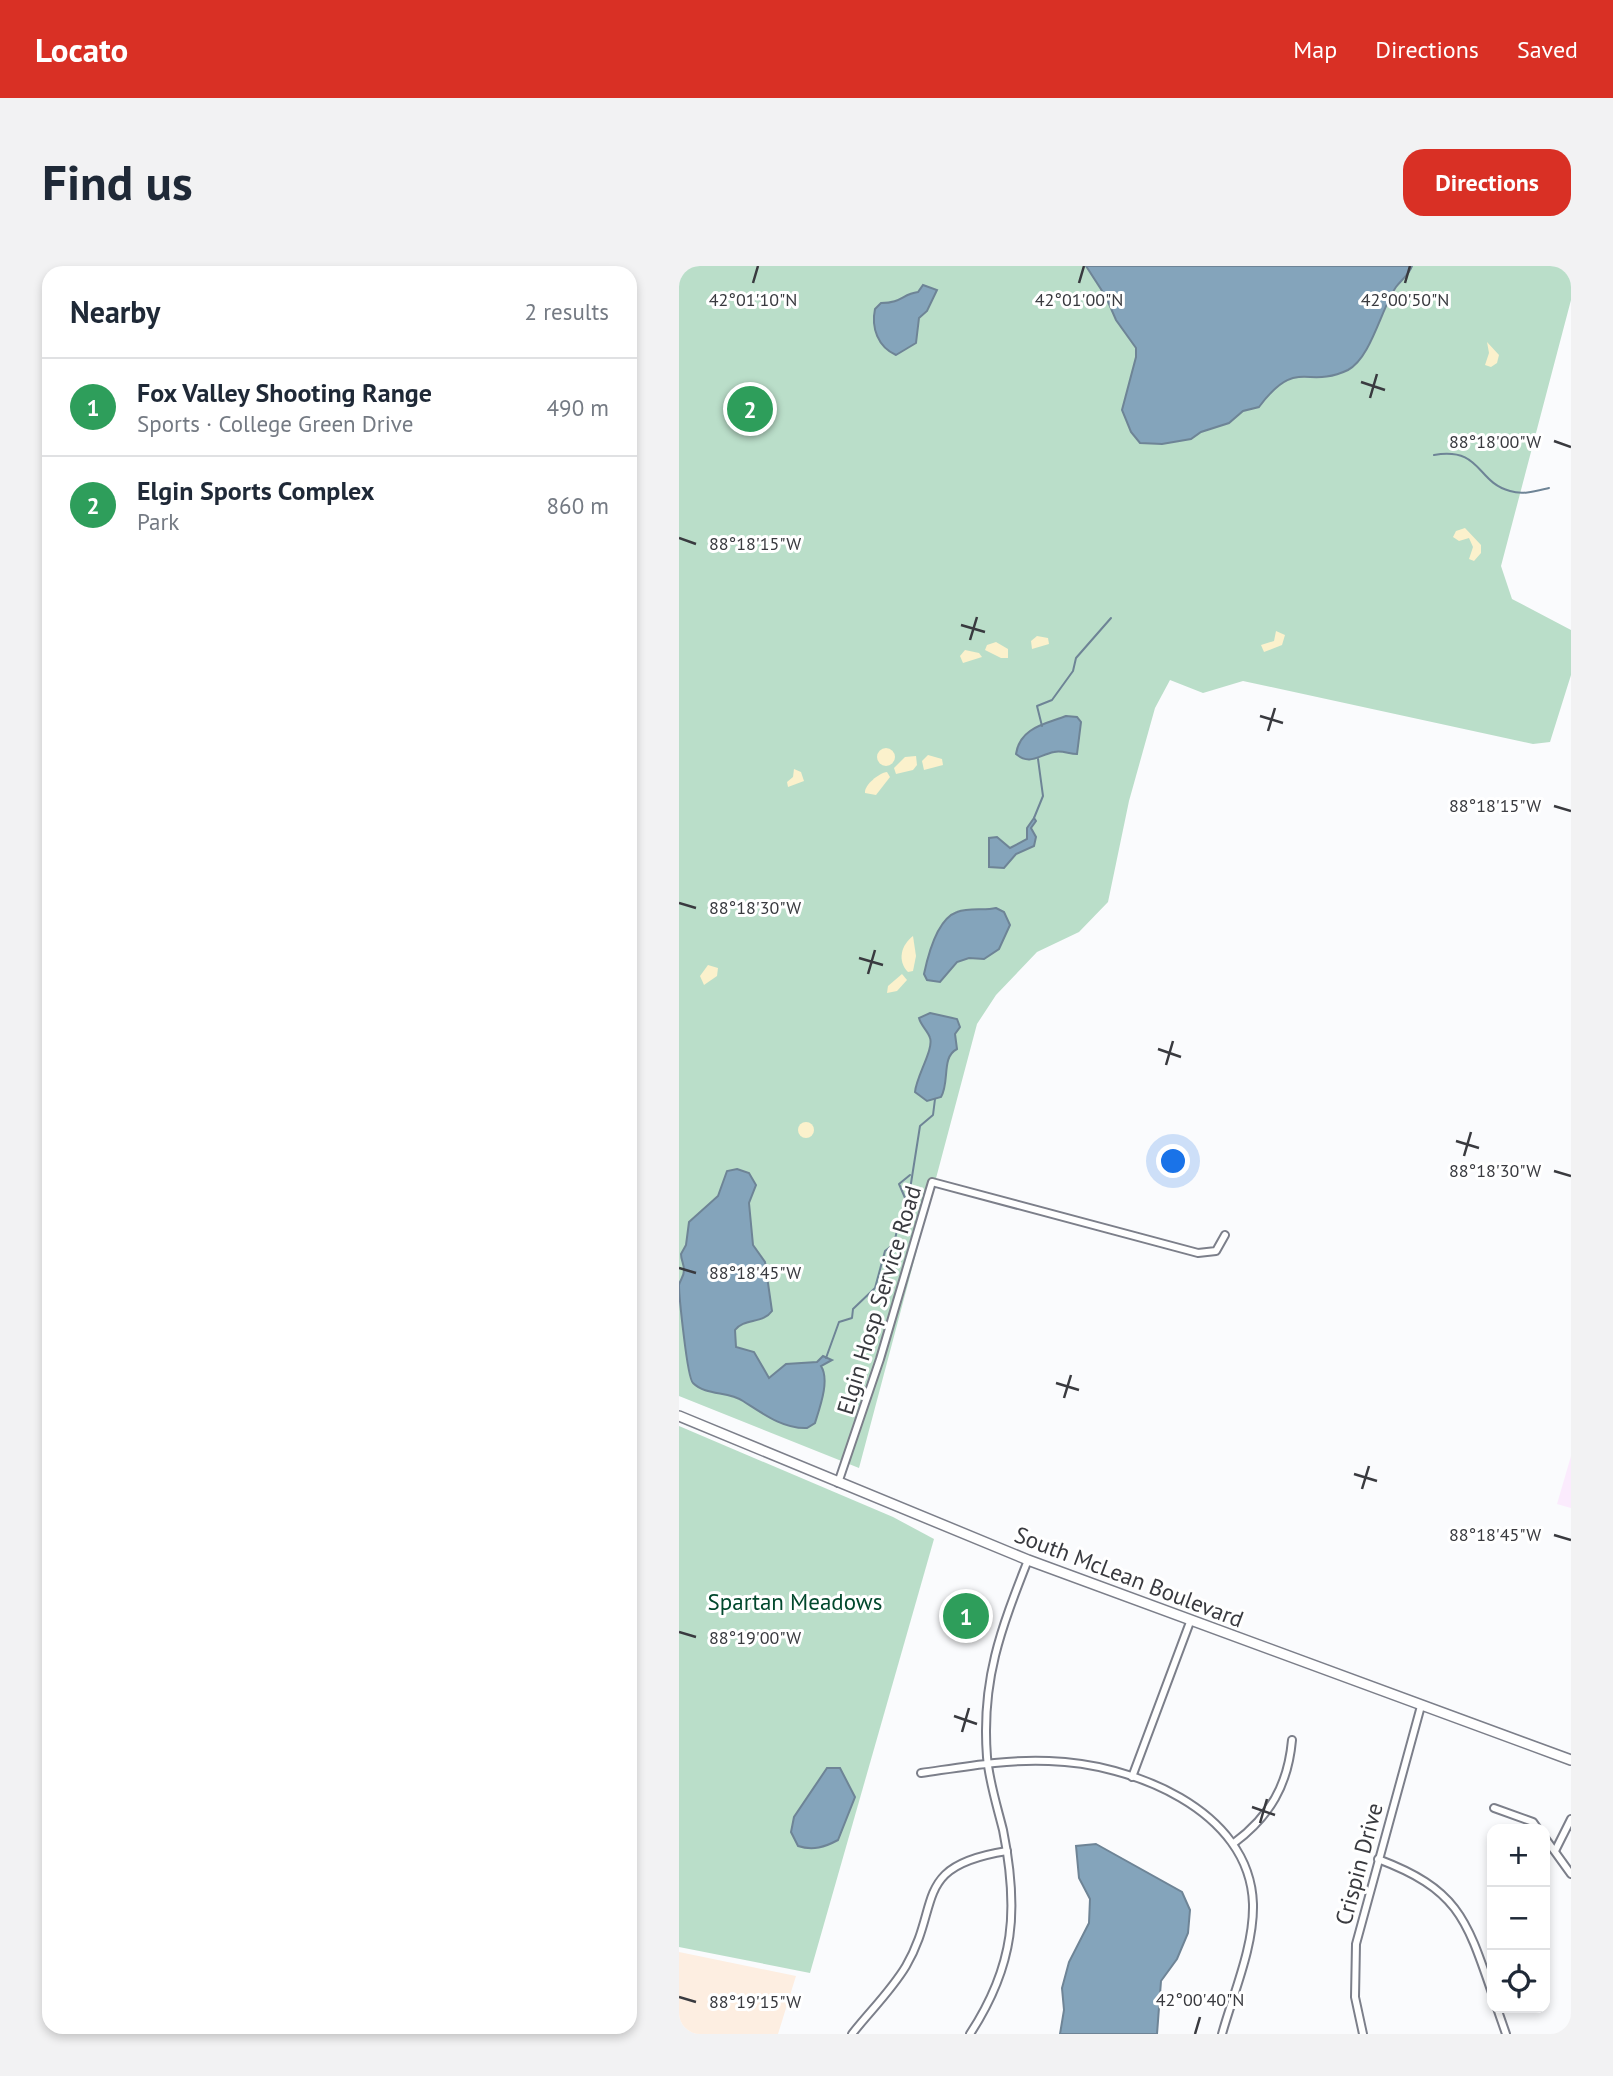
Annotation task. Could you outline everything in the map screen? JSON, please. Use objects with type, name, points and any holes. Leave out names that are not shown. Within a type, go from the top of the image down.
[{"type":"main road","name":"South McLean Boulevard","points":[[679,1416],[1028,1560],[1571,1760]]},
{"type":"street","name":"Elgin Hosp Service Road","points":[[838,1483],[880,1359],[932,1182],[1198,1253],[1216,1251],[1225,1235]]},
{"type":"street","points":[[970,2034],[996,1990],[1010,1939],[1013,1888],[988,1764],[988,1691],[993,1653],[1028,1560]]},
{"type":"street","points":[[1132,1777],[1191,1622]]},
{"type":"street","name":"Crispin Drive","points":[[1363,2034],[1355,1997],[1356,1944],[1421,1706]]},
{"type":"street","points":[[1234,1843],[1262,1820],[1276,1798],[1287,1774],[1292,1740]]},
{"type":"street","points":[[921,1773],[988,1764],[1061,1761],[1132,1777],[1193,1807],[1214,1822],[1234,1843],[1246,1867],[1253,1905],[1245,1955],[1222,2034]]},
{"type":"street","points":[[1494,1808],[1534,1824]]},
{"type":"street","points":[[1555,1851],[1571,1819]]},
{"type":"street","points":[[1550,1844],[1571,1874]]},
{"type":"street","points":[[852,2034],[907,1964],[930,1895],[940,1881],[961,1864],[1007,1851]]},
{"type":"street","points":[[1378,1859],[1411,1872],[1446,1896],[1464,1919],[1487,1978]]},
{"type":"street","points":[[1499,2013],[1506,2034]]},
{"type":"shaded area","points":[[1571,1456],[1571,1508],[1557,1504]]},
{"type":"shaded area","points":[[679,1952],[796,1976],[778,2034],[679,2034]]},
{"type":"green space","points":[[679,266],[1571,266],[1571,300],[1501,566],[1512,599],[1571,630],[1571,675],[1550,742],[1533,744],[1243,681],[1203,693],[1170,680],[1155,708],[1129,801],[1108,902],[1079,932],[1037,952],[996,995],[977,1024],[859,1468],[679,1396]]},
{"type":"green space","name":"Spartan Meadows","points":[[679,1426],[893,1517],[934,1539],[810,1973],[679,1947]]},
{"type":"sand","points":[[1487,342],[1499,355],[1497,363],[1491,367],[1485,365],[1489,353]]},
{"type":"sand","points":[[1465,528],[1481,545],[1481,553],[1474,561],[1469,559],[1473,547],[1469,538],[1459,541],[1453,537],[1456,531]]},
{"type":"sand","points":[[1276,631],[1285,635],[1282,645],[1264,652],[1261,645],[1274,641]]},
{"type":"sand","points":[[1037,636],[1048,638],[1049,644],[1032,649],[1031,641]]},
{"type":"sand","points":[[996,642],[1008,649],[1008,658],[1001,658],[985,650],[987,645]]},
{"type":"sand","points":[[965,650],[979,653],[982,657],[963,663],[960,656]]},
{"type":"sand","points":[[886,748],[892,751],[895,757],[892,763],[886,766],[880,763],[877,757],[880,751]]},
{"type":"sand","points":[[928,755],[942,759],[943,765],[924,770],[922,761]]},
{"type":"sand","points":[[916,756],[917,765],[913,770],[896,774],[894,768],[905,757]]},
{"type":"sand","points":[[794,769],[801,772],[804,781],[788,787],[787,782],[793,777]]},
{"type":"sand","points":[[887,772],[890,777],[876,795],[865,793],[873,780]]},
{"type":"sand","points":[[913,936],[916,956],[913,971],[908,972],[902,963],[902,953]]},
{"type":"sand","points":[[708,965],[718,968],[717,976],[704,985],[700,976]]},
{"type":"sand","points":[[902,974],[907,980],[897,991],[887,993],[888,986]]},
{"type":"sand","points":[[806,1122],[812,1124],[812,1136],[806,1138],[800,1136],[798,1130],[800,1124]]},
{"type":"water","points":[[1086,266],[1412,266],[1391,296],[1363,355],[1348,370],[1322,377],[1293,378],[1272,392],[1259,407],[1243,411],[1229,423],[1201,432],[1191,439],[1162,444],[1140,443],[1131,432],[1122,410],[1136,348],[1116,320],[1106,297]]},
{"type":"water","points":[[923,285],[937,290],[927,311],[919,318],[916,343],[896,355],[880,342],[877,336],[875,309],[881,303],[893,302],[918,292]]},
{"type":"water","points":[[1066,716],[1077,717],[1081,722],[1077,754],[1057,752],[1026,759],[1016,754],[1018,745],[1028,732]]},
{"type":"water","points":[[1034,818],[1036,821],[1031,828],[1036,837],[1034,846],[1016,854],[1004,868],[989,867],[989,838],[997,837],[1010,848],[1027,839],[1027,828]]},
{"type":"water","points":[[996,908],[1004,912],[1010,925],[999,949],[984,959],[969,958],[957,962],[940,982],[927,980],[924,974],[928,957],[944,922],[957,912]]},
{"type":"water","points":[[930,1013],[957,1019],[960,1027],[955,1034],[957,1049],[947,1064],[944,1091],[941,1097],[927,1101],[915,1092],[931,1043],[919,1018]]},
{"type":"water","points":[[737,1169],[749,1173],[756,1185],[749,1203],[753,1245],[765,1262],[772,1311],[764,1318],[743,1324],[735,1330],[736,1347],[754,1352],[769,1378],[786,1364],[817,1362],[823,1356],[832,1360],[821,1366],[825,1379],[823,1394],[815,1423],[807,1428],[781,1423],[737,1398],[704,1390],[693,1383],[691,1378],[679,1292],[684,1270],[681,1254],[686,1245],[689,1222],[718,1196],[727,1171]]},
{"type":"water","points":[[827,1768],[840,1768],[855,1797],[838,1840],[819,1848],[798,1846],[791,1832],[794,1817]]},
{"type":"water","points":[[1096,1844],[1182,1892],[1190,1910],[1188,1933],[1177,1959],[1161,1981],[1157,2034],[1060,2034],[1064,2010],[1062,1988],[1069,1962],[1089,1923],[1090,1899],[1079,1878],[1076,1846]]},
{"type":"waterway","points":[[1434,455],[1461,456],[1499,487],[1510,491],[1525,493],[1549,488]]},
{"type":"waterway","points":[[1042,726],[1037,706],[1052,700],[1073,671],[1076,658],[1111,618]]},
{"type":"waterway","points":[[1034,818],[1043,796],[1038,759]]},
{"type":"waterway","points":[[826,1358],[839,1322],[852,1318],[853,1309],[875,1288],[885,1251],[894,1244],[899,1221],[906,1215],[920,1126],[933,1115],[935,1099]]},
{"type":"waterway","points":[[906,1200],[899,1184],[910,1175]]},
{"type":"place","name":"Elgin Sports Complex","points":[[750,409]]},
{"type":"place","name":"Fox Valley Shooting Range","points":[[966,1616]]}]
